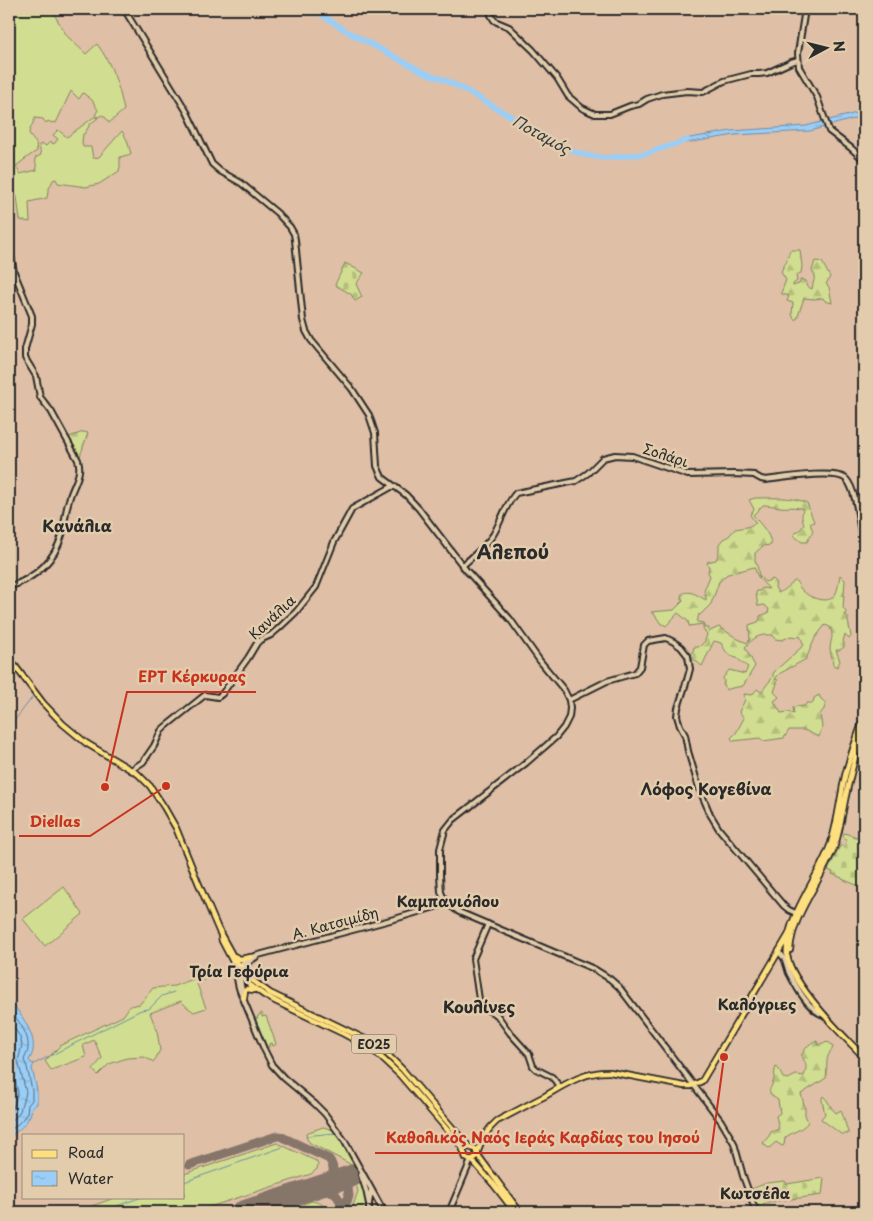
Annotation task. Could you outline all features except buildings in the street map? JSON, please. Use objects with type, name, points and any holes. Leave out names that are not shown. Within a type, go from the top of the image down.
[{"type":"main road","points":[[124,9],[187,112],[212,164],[245,186],[292,229],[306,331],[311,340],[352,389],[367,412],[375,433],[378,469],[382,477],[406,495],[419,509],[462,566],[510,618],[540,661],[564,690],[569,700],[568,720],[553,740],[457,816],[446,827],[441,843],[440,858],[441,892],[446,902],[456,910],[589,966],[610,979],[629,999],[721,1122],[734,1143],[756,1212]]},
{"type":"main road","points":[[490,9],[491,15],[496,21],[509,27],[533,50],[557,78],[568,96],[582,108],[595,114],[610,114],[662,94],[687,91],[703,92],[724,81],[751,74],[767,73],[798,60]]},
{"type":"main road","points":[[805,9],[798,60],[800,70],[817,97],[827,127],[833,136],[851,148],[864,160]]},
{"type":"main road","points":[[9,244],[14,272],[32,316],[25,358],[36,376],[40,397],[58,422],[80,467],[69,500],[60,540],[55,551],[37,573],[9,587]]},
{"type":"main road","name":"Σολάρι","points":[[462,566],[492,536],[516,493],[576,481],[588,473],[603,458],[615,455],[632,456],[688,475],[754,475],[766,480],[814,475],[838,475],[846,479],[849,485],[857,506],[860,534],[864,538]]},
{"type":"main road","name":"Κανάλια","points":[[131,770],[143,762],[165,727],[205,695],[217,697],[222,695],[257,643],[273,634],[296,612],[316,587],[334,542],[352,509],[393,486]]},
{"type":"main road","points":[[569,700],[607,681],[635,673],[640,667],[643,647],[648,641],[666,638],[680,647],[688,656],[690,669],[677,716],[685,735],[688,753],[699,788],[710,814],[719,829],[784,906],[798,914]]},
{"type":"main road","name":"ΕΟ25","points":[[9,658],[36,694],[76,736],[141,776],[150,786],[172,820],[220,931],[248,983],[258,992],[372,1049],[394,1068],[409,1085],[515,1212]]},
{"type":"main road","points":[[698,1092],[702,1081],[789,934],[823,861],[830,844],[848,763],[864,718]]},
{"type":"main road","points":[[791,966],[791,942],[798,914],[839,840],[853,764],[864,730]]},
{"type":"main road","name":"Α. Κατσιμίδη","points":[[241,970],[251,957],[398,918],[442,905],[446,902]]},
{"type":"main road","points":[[488,924],[473,959],[480,1006],[498,1016],[529,1054],[533,1066],[552,1077],[560,1086]]},
{"type":"main road","name":"ΕΟ25","points":[[220,931],[225,948],[241,970],[258,985],[270,993],[362,1037],[383,1050],[471,1147],[476,1150],[520,1212]]},
{"type":"main road","points":[[789,934],[788,956],[800,983],[824,1015],[864,1057]]},
{"type":"main road","points":[[778,952],[783,955],[792,977],[802,994],[817,1012],[824,1015]]},
{"type":"main road","points":[[232,954],[240,959],[251,957]]},
{"type":"main road","name":"Α. Κατσιμίδη","points":[[241,970],[258,956]]},
{"type":"main road","points":[[241,970],[240,982],[245,1000],[272,1065],[325,1114],[344,1140],[372,1190],[373,1206]]},
{"type":"main road","points":[[245,1000],[245,991],[247,989],[258,992]]},
{"type":"main road","points":[[468,1158],[475,1158],[488,1129],[497,1121],[582,1076],[602,1071],[684,1086],[693,1086],[702,1081]]},
{"type":"main road","points":[[449,1212],[468,1170],[468,1158],[465,1150],[482,1140]]},
{"type":"main road","points":[[357,1163],[373,1206],[384,1212]]},
{"type":"main road","points":[[372,1190],[373,1206]]},
{"type":"green space","points":[[9,9],[51,9],[67,36],[86,54],[97,44],[107,59],[114,76],[124,110],[109,123],[102,115],[98,117],[95,115],[98,110],[92,100],[83,93],[79,99],[71,91],[56,123],[48,121],[46,123],[43,119],[35,118],[29,132],[36,143],[37,151],[16,166],[20,174],[37,170],[35,158],[41,155],[39,145],[43,144],[46,146],[50,142],[54,144],[58,139],[53,135],[58,130],[67,137],[94,117],[98,118],[90,124],[83,134],[82,142],[83,147],[91,147],[93,158],[99,157],[122,131],[131,154],[120,157],[119,171],[99,184],[86,187],[58,183],[56,179],[53,180],[47,198],[29,202],[30,222],[20,220],[17,197],[15,193],[9,194]]},
{"type":"green space","points":[[790,250],[800,250],[802,266],[801,273],[796,275],[797,281],[793,286],[799,284],[801,279],[807,282],[806,286],[812,289],[815,275],[812,271],[815,261],[822,262],[830,277],[826,284],[829,287],[832,303],[825,301],[823,298],[804,298],[797,319],[794,319],[792,314],[793,303],[787,301],[789,296],[781,293],[786,280],[781,272]]},
{"type":"green space","points":[[345,263],[364,273],[356,284],[362,297],[355,301],[351,294],[335,285]]},
{"type":"green space","points":[[83,432],[88,433],[79,459],[67,438]]},
{"type":"green space","points":[[755,498],[788,498],[807,503],[814,522],[810,524],[813,531],[807,542],[802,542],[793,535],[804,524],[802,518],[803,509],[763,505],[753,515],[771,541],[771,545],[763,546],[755,553],[759,576],[765,582],[773,579],[776,582],[775,587],[778,593],[796,581],[806,594],[828,600],[836,593],[840,575],[845,580],[843,608],[846,611],[845,615],[848,617],[851,636],[849,639],[845,635],[844,647],[836,650],[840,661],[837,667],[833,665],[830,650],[831,630],[830,627],[825,625],[815,638],[806,659],[779,674],[775,679],[778,680],[774,692],[779,697],[774,701],[781,713],[788,712],[794,714],[793,707],[813,703],[814,698],[819,695],[826,703],[820,714],[822,727],[819,737],[804,730],[789,730],[784,738],[763,741],[760,738],[733,741],[731,738],[744,718],[739,712],[745,700],[744,694],[752,695],[757,689],[761,692],[773,677],[775,671],[804,645],[800,636],[791,636],[782,640],[775,639],[773,635],[764,635],[754,639],[745,647],[755,666],[743,686],[726,690],[723,685],[723,678],[729,670],[745,674],[748,667],[729,654],[721,643],[714,641],[702,666],[690,656],[694,647],[699,647],[705,641],[707,634],[703,629],[703,624],[689,626],[688,621],[678,613],[666,626],[661,624],[651,612],[674,610],[683,601],[681,595],[687,592],[694,593],[706,600],[704,591],[710,576],[707,562],[716,560],[719,544],[735,529],[756,523],[750,515],[754,509],[749,500]],"holes":[[[754,567],[758,577],[769,589],[762,588],[760,591],[757,591],[758,606],[764,605],[769,609],[768,613],[760,616],[758,622],[749,625],[750,640],[747,643],[719,627],[708,632],[709,628],[704,628],[704,623],[697,622],[699,614],[711,604],[719,582],[726,575]]]},
{"type":"green space","points":[[844,833],[864,839],[864,888],[832,874],[833,872],[828,870],[840,846],[846,843]]},
{"type":"green space","points":[[64,887],[83,914],[45,946],[23,919]]},
{"type":"green space","points":[[205,975],[207,978],[197,984],[206,1008],[194,1012],[181,1001],[150,1013],[157,1031],[160,1050],[154,1062],[144,1057],[127,1058],[109,1064],[98,1075],[93,1070],[102,1058],[94,1040],[83,1045],[86,1057],[51,1070],[45,1061],[61,1045],[123,1016],[130,1006],[140,1004],[153,988],[174,986]]},
{"type":"green space","points":[[262,1013],[262,1017],[266,1016],[276,1044],[273,1046],[272,1043],[267,1047],[253,1016],[257,1019]]},
{"type":"green space","points":[[817,1041],[818,1045],[829,1043],[833,1048],[827,1058],[826,1078],[801,1094],[808,1122],[785,1138],[784,1145],[782,1146],[776,1142],[769,1148],[763,1143],[771,1132],[779,1129],[776,1116],[780,1113],[778,1100],[770,1093],[776,1067],[783,1078],[788,1079],[796,1075],[804,1076],[806,1066],[801,1056],[809,1045]]},
{"type":"green space","points":[[823,1096],[836,1113],[841,1110],[848,1134],[841,1134],[821,1119],[825,1114]]},
{"type":"green space","points":[[323,1127],[336,1132],[354,1163],[362,1179],[366,1198],[366,1212],[351,1212],[358,1191],[350,1164],[310,1143],[307,1139],[306,1133]]},
{"type":"green space","points":[[277,1143],[316,1161],[318,1165],[317,1169],[311,1174],[194,1212],[75,1212],[114,1198],[185,1198],[185,1174]]},
{"type":"green space","points":[[824,1178],[822,1195],[768,1202],[755,1207],[749,1190],[767,1183],[785,1181],[787,1184]]},
{"type":"green space","points":[[312,1201],[322,1204],[326,1212],[278,1212]]},
{"type":"water","points":[[864,111],[864,116],[810,131],[735,135],[686,143],[683,141],[684,139],[731,131],[806,126]]},
{"type":"water","points":[[9,998],[32,1036],[33,1052],[29,1060],[34,1064],[32,1068],[37,1090],[37,1104],[32,1107],[24,1125],[9,1138]]},
{"type":"waterway","name":"Ποταμός","points":[[313,9],[348,32],[425,73],[465,90],[567,149],[585,155],[604,158],[644,154],[688,140]]},
{"type":"waterway","points":[[9,728],[34,695]]},
{"type":"waterway","points":[[34,1064],[141,1010],[149,1009],[162,996],[174,992]]},
{"type":"waterway","points":[[306,1137],[336,1133]]},
{"type":"waterway","points":[[185,1182],[283,1147]]},
{"type":"waterway","points":[[100,1212],[139,1198]]},
{"type":"taxiway","points":[[189,1165],[280,1136],[329,1159],[333,1168],[332,1175],[328,1181],[320,1186]]},
{"type":"taxiway","points":[[343,1212],[349,1196],[348,1188]]},
{"type":"taxiway","points":[[311,1189],[329,1190],[340,1200],[342,1212]]},
{"type":"taxiway","points":[[248,1212],[255,1208]]},
{"type":"runway","points":[[242,1212],[354,1175]]},
{"type":"place","name":"Diellas","points":[[166,786]]},
{"type":"place","name":"ΕΡΤ Κέρκυρας","points":[[105,787]]},
{"type":"place","name":"Καθολικός Ναός Ιεράς Καρδίας του Ιησού","points":[[724,1057]]},
{"type":"district","name":"Κανάλια","points":[[77,525]]},
{"type":"district","name":"Αλεπού","points":[[513,551]]},
{"type":"district","name":"Λόφος Κογεβίνα","points":[[706,788]]},
{"type":"district","name":"Καμπανιόλου","points":[[448,900]]},
{"type":"district","name":"Τρία Γεφύρια","points":[[239,970]]},
{"type":"district","name":"Καλόγριες","points":[[757,1003]]},
{"type":"district","name":"Κουλίνες","points":[[479,1006]]},
{"type":"district","name":"Κωτσέλα","points":[[755,1192]]}]
